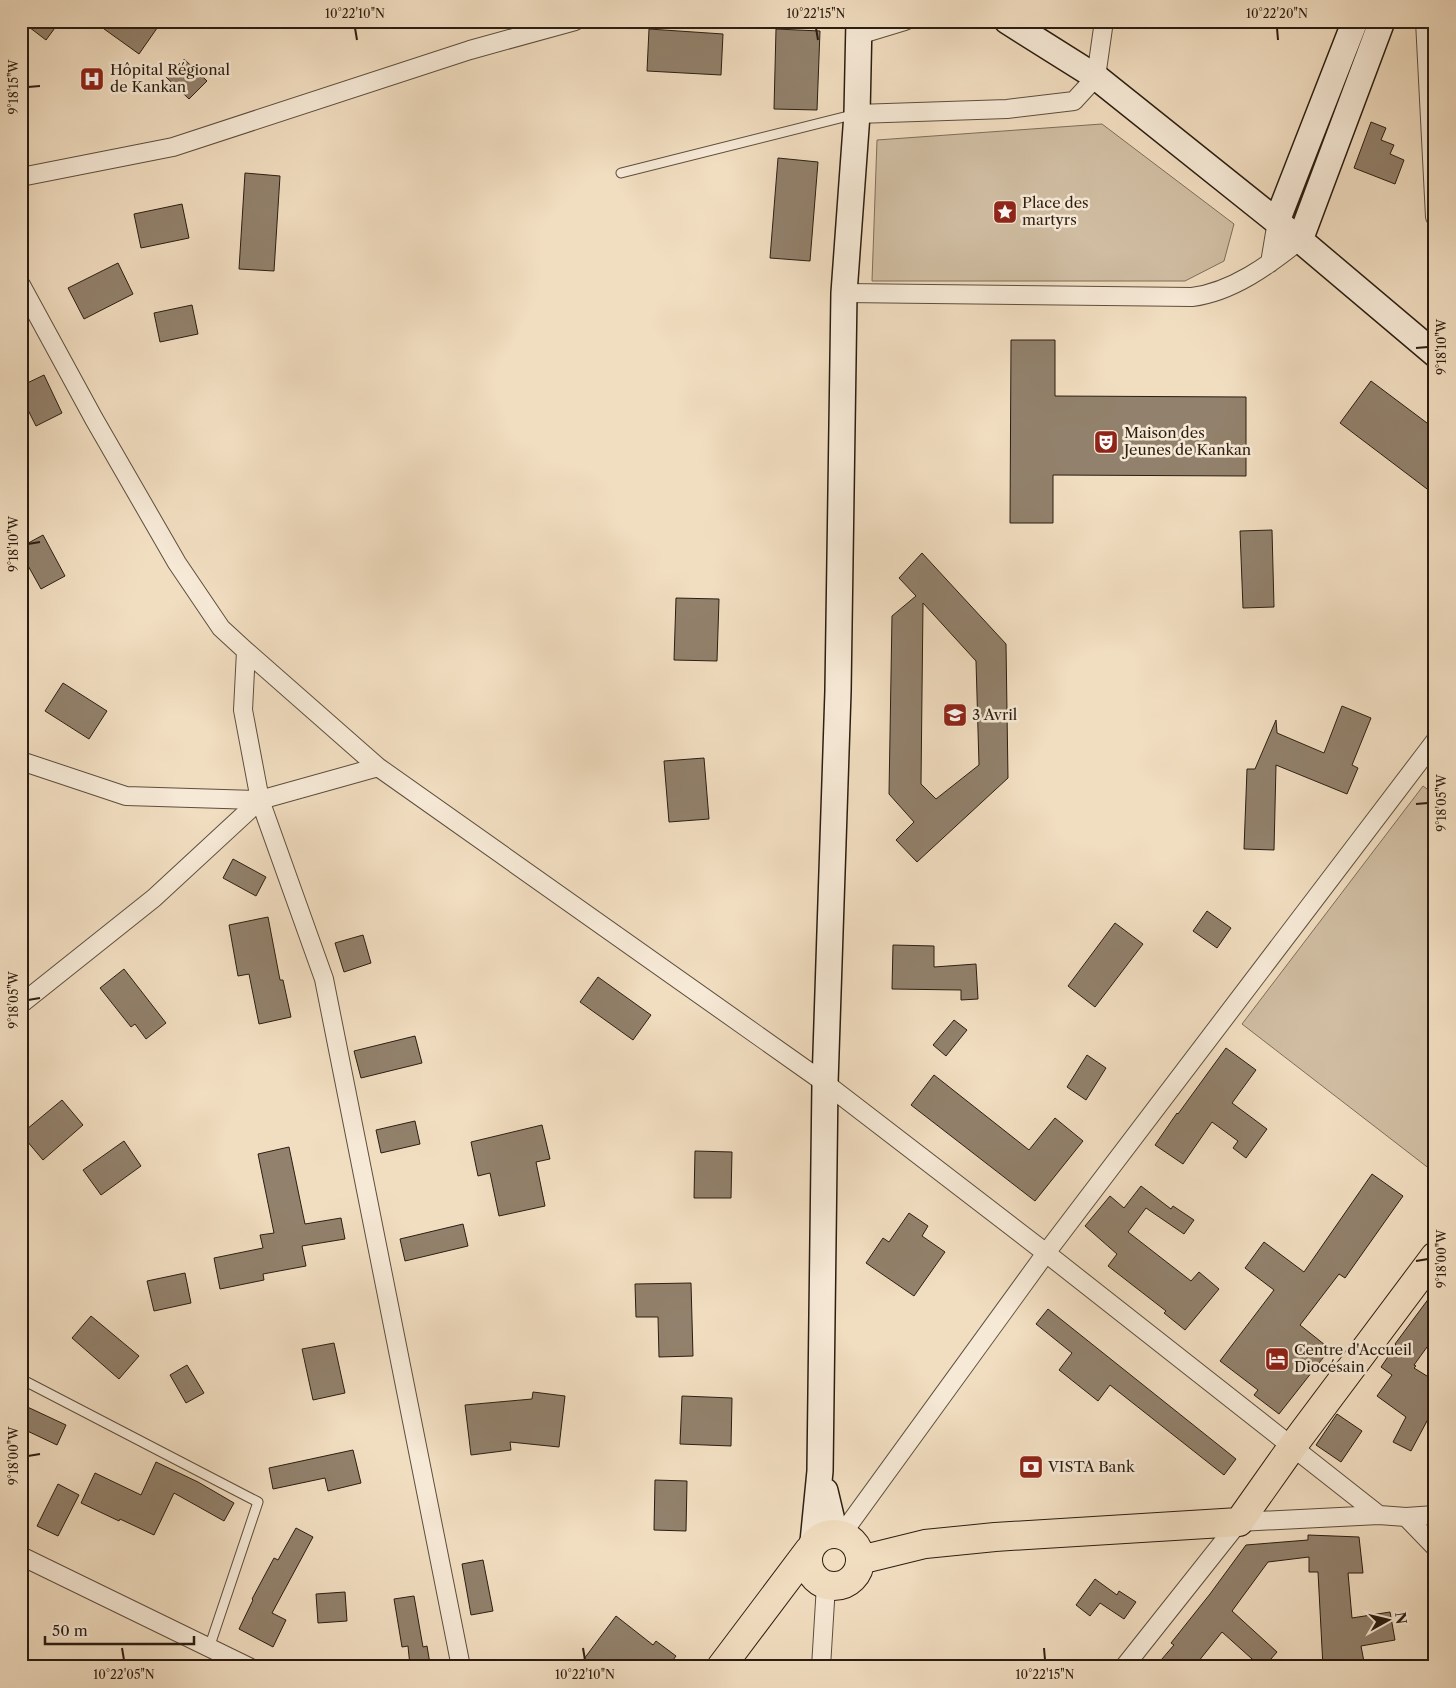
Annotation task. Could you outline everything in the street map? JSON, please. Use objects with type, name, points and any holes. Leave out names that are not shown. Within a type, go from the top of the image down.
[{"type":"highway","points":[[835,1543],[856,1575],[843,1585],[834,1586],[822,1583],[812,1575],[808,1567],[807,1558],[835,1543],[925,1544],[995,1537],[1239,1522],[1292,1447],[1435,1256]]},
{"type":"highway","points":[[721,1667],[767,1607],[835,1543]]},
{"type":"highway","points":[[767,1607],[822,1583]]},
{"type":"main road","points":[[1007,21],[1096,77],[1432,348]]},
{"type":"main road","points":[[1276,222],[1355,21]]},
{"type":"main road","points":[[1300,240],[1382,21]]},
{"type":"main road","points":[[835,1543],[820,1472],[826,1083],[838,681],[844,293],[857,114],[859,28]]},
{"type":"street","points":[[21,177],[173,147],[470,50],[575,21]]},
{"type":"street","points":[[859,28],[906,21]]},
{"type":"street","points":[[857,114],[1007,109],[1074,101],[1096,77],[1104,21]]},
{"type":"street","points":[[1425,21],[1435,218]]},
{"type":"street","points":[[1270,263],[1276,222]]},
{"type":"street","points":[[844,293],[1192,297],[1216,293],[1270,263],[1300,240]]},
{"type":"street","points":[[21,285],[94,419],[177,563],[221,628],[246,651],[378,767],[826,1083],[1379,1515]]},
{"type":"street","points":[[246,651],[243,710],[260,800],[324,979],[461,1667]]},
{"type":"street","points":[[835,1543],[1046,1253],[1435,741]]},
{"type":"street","points":[[21,761],[126,796],[260,800],[378,767]]},
{"type":"street","points":[[21,1004],[154,898],[260,800]]},
{"type":"street","points":[[1124,1667],[1239,1522],[1379,1515],[1406,1517],[1435,1516]]},
{"type":"street","points":[[1406,1517],[1435,1547]]},
{"type":"street","points":[[21,1556],[248,1667]]},
{"type":"street","points":[[821,1667],[822,1583]]},
{"type":"lane","points":[[621,173],[857,114]]},
{"type":"lane","points":[[21,1379],[258,1502],[209,1648]]},
{"type":"shaded area","points":[[1102,124],[1234,224],[1224,261],[1185,281],[872,281],[877,140]]},
{"type":"shaded area","points":[[1423,786],[1435,795],[1435,1173],[1242,1024]]},
{"type":"building","points":[[21,21],[60,21],[46,40]]},
{"type":"building","points":[[93,21],[162,21],[139,54]]},
{"type":"building","points":[[649,29],[723,34],[721,75],[647,71]]},
{"type":"building","points":[[776,29],[820,31],[817,110],[774,109]]},
{"type":"building","points":[[184,59],[207,81],[189,99],[166,77]]},
{"type":"building","points":[[1371,122],[1386,128],[1381,140],[1394,145],[1390,154],[1404,160],[1395,184],[1354,168]]},
{"type":"building","points":[[778,158],[818,162],[810,261],[770,258]]},
{"type":"building","points":[[245,173],[280,176],[274,271],[239,269]]},
{"type":"building","points":[[182,204],[189,238],[141,248],[134,214]]},
{"type":"building","points":[[118,263],[133,294],[84,319],[68,288]]},
{"type":"building","points":[[192,305],[198,334],[160,342],[154,313]]},
{"type":"building","points":[[1011,340],[1055,340],[1055,396],[1246,397],[1246,476],[1053,475],[1053,523],[1010,523]]},
{"type":"building","points":[[44,375],[62,413],[36,426],[21,396],[21,386]]},
{"type":"building","points":[[1371,381],[1435,429],[1435,495],[1340,423]]},
{"type":"building","points":[[1272,530],[1274,607],[1243,608],[1240,531]]},
{"type":"building","points":[[43,535],[65,576],[41,589],[21,553],[21,547]]},
{"type":"building","points":[[922,553],[1006,644],[1008,778],[917,862],[896,840],[914,822],[889,794],[892,616],[916,596],[899,578]],"holes":[[[923,603],[976,661],[979,765],[936,799],[921,784]]]},
{"type":"building","points":[[676,598],[719,599],[717,661],[674,660]]},
{"type":"building","points":[[63,683],[107,711],[89,739],[45,711]]},
{"type":"building","points":[[1342,706],[1371,718],[1352,765],[1358,768],[1347,794],[1276,765],[1274,850],[1244,849],[1247,769],[1255,769],[1276,720],[1277,733],[1324,753]]},
{"type":"building","points":[[704,758],[709,819],[669,822],[664,761]]},
{"type":"building","points":[[233,859],[266,877],[256,896],[223,878]]},
{"type":"building","points":[[1207,911],[1231,928],[1217,948],[1193,931]]},
{"type":"building","points":[[268,917],[280,980],[283,980],[291,1017],[259,1024],[249,974],[238,976],[229,925]]},
{"type":"building","points":[[1115,923],[1143,944],[1095,1007],[1068,986]]},
{"type":"building","points":[[363,935],[371,963],[344,972],[335,943]]},
{"type":"building","points":[[893,945],[934,946],[934,967],[976,964],[978,999],[961,1000],[961,990],[892,989]]},
{"type":"building","points":[[124,969],[166,1023],[146,1039],[135,1024],[131,1027],[100,988]]},
{"type":"building","points":[[598,977],[651,1015],[633,1040],[580,1002]]},
{"type":"building","points":[[954,1020],[967,1030],[946,1056],[933,1045]]},
{"type":"building","points":[[415,1036],[422,1063],[361,1078],[354,1051]]},
{"type":"building","points":[[1226,1048],[1256,1070],[1232,1103],[1267,1129],[1246,1158],[1233,1148],[1238,1141],[1212,1122],[1183,1164],[1155,1145]]},
{"type":"building","points":[[1087,1055],[1106,1068],[1086,1100],[1067,1087]]},
{"type":"building","points":[[934,1075],[1029,1150],[1055,1118],[1083,1141],[1035,1201],[911,1105]]},
{"type":"building","points":[[62,1100],[83,1125],[43,1160],[21,1134]]},
{"type":"building","points":[[415,1121],[420,1144],[381,1153],[376,1130]]},
{"type":"building","points":[[542,1125],[550,1159],[536,1162],[545,1206],[499,1216],[490,1173],[478,1176],[471,1142]]},
{"type":"building","points":[[124,1141],[141,1166],[101,1195],[83,1170]]},
{"type":"building","points":[[289,1147],[305,1224],[341,1218],[345,1239],[302,1246],[306,1266],[263,1274],[264,1280],[220,1289],[214,1258],[263,1248],[260,1235],[274,1233],[258,1154]]},
{"type":"building","points":[[695,1151],[732,1152],[731,1198],[694,1198]]},
{"type":"building","points":[[1372,1174],[1403,1196],[1345,1278],[1339,1274],[1300,1325],[1330,1349],[1279,1414],[1254,1395],[1258,1390],[1220,1361],[1274,1290],[1245,1268],[1264,1242],[1304,1272]]},
{"type":"building","points":[[1141,1186],[1171,1209],[1173,1206],[1194,1220],[1184,1234],[1146,1208],[1128,1232],[1191,1281],[1199,1272],[1219,1289],[1185,1330],[1164,1313],[1166,1311],[1108,1266],[1117,1254],[1085,1226],[1110,1196],[1124,1208]]},
{"type":"building","points":[[909,1213],[928,1226],[922,1236],[945,1252],[914,1296],[866,1263],[883,1238],[889,1242]]},
{"type":"building","points":[[463,1224],[468,1246],[405,1261],[400,1239]]},
{"type":"building","points":[[185,1273],[191,1303],[154,1311],[147,1281]]},
{"type":"building","points":[[691,1283],[693,1356],[659,1357],[658,1317],[636,1317],[635,1284]]},
{"type":"building","points":[[1435,1290],[1435,1336],[1414,1365],[1416,1366],[1414,1368],[1435,1381],[1435,1406],[1411,1451],[1393,1442],[1406,1417],[1377,1396],[1392,1375],[1381,1367],[1395,1344]]},
{"type":"building","points":[[1048,1309],[1236,1459],[1224,1475],[1110,1385],[1098,1401],[1059,1370],[1072,1353],[1036,1324]]},
{"type":"building","points":[[91,1316],[139,1356],[119,1379],[72,1338]]},
{"type":"building","points":[[334,1343],[345,1393],[313,1400],[302,1349]]},
{"type":"building","points":[[187,1365],[204,1393],[186,1403],[170,1375]]},
{"type":"building","points":[[533,1392],[565,1396],[559,1447],[510,1442],[511,1450],[471,1455],[465,1405],[532,1399]]},
{"type":"building","points":[[682,1396],[732,1398],[731,1446],[680,1444]]},
{"type":"building","points":[[21,1404],[66,1425],[57,1445],[21,1428]]},
{"type":"building","points":[[1337,1414],[1362,1431],[1341,1462],[1316,1445]]},
{"type":"building","points":[[353,1450],[361,1483],[328,1491],[325,1478],[273,1489],[269,1468]]},
{"type":"building","points":[[156,1462],[198,1482],[234,1503],[224,1521],[174,1493],[154,1535],[81,1503],[95,1473],[141,1495]]},
{"type":"building","points":[[655,1480],[687,1481],[686,1531],[654,1530]]},
{"type":"building","points":[[58,1484],[79,1495],[58,1536],[37,1526]]},
{"type":"building","points":[[296,1528],[313,1537],[272,1613],[286,1620],[273,1647],[239,1629],[252,1599],[274,1558],[278,1560]]},
{"type":"building","points":[[1308,1535],[1359,1537],[1363,1573],[1348,1573],[1352,1618],[1390,1612],[1395,1640],[1361,1646],[1365,1667],[1323,1667],[1318,1572],[1309,1572],[1309,1557],[1268,1562],[1232,1611],[1277,1652],[1264,1667],[1261,1667],[1222,1632],[1194,1667],[1155,1667],[1174,1645],[1171,1643],[1246,1545],[1308,1540]]},
{"type":"building","points":[[483,1560],[493,1611],[471,1615],[462,1564]]},
{"type":"building","points":[[1095,1579],[1117,1595],[1119,1591],[1136,1602],[1124,1619],[1100,1603],[1090,1616],[1076,1605]]},
{"type":"building","points":[[345,1592],[347,1621],[318,1623],[316,1594]]},
{"type":"building","points":[[414,1596],[423,1647],[427,1646],[430,1664],[410,1666],[408,1646],[402,1647],[394,1599]]},
{"type":"building","points":[[616,1616],[653,1645],[656,1641],[676,1656],[668,1667],[578,1667]]},
{"type":"place","name":"Hôpital Régional de Kankan","points":[[92,79]]},
{"type":"place","name":"Place des martyrs","points":[[1005,212]]},
{"type":"place","name":"Maison des Jeunes de Kankan","points":[[1106,442]]},
{"type":"place","name":"3 Avril","points":[[955,715]]},
{"type":"place","name":"Centre d'Accueil Diocésain","points":[[1277,1359]]},
{"type":"place","name":"VISTA Bank","points":[[1031,1467]]}]
